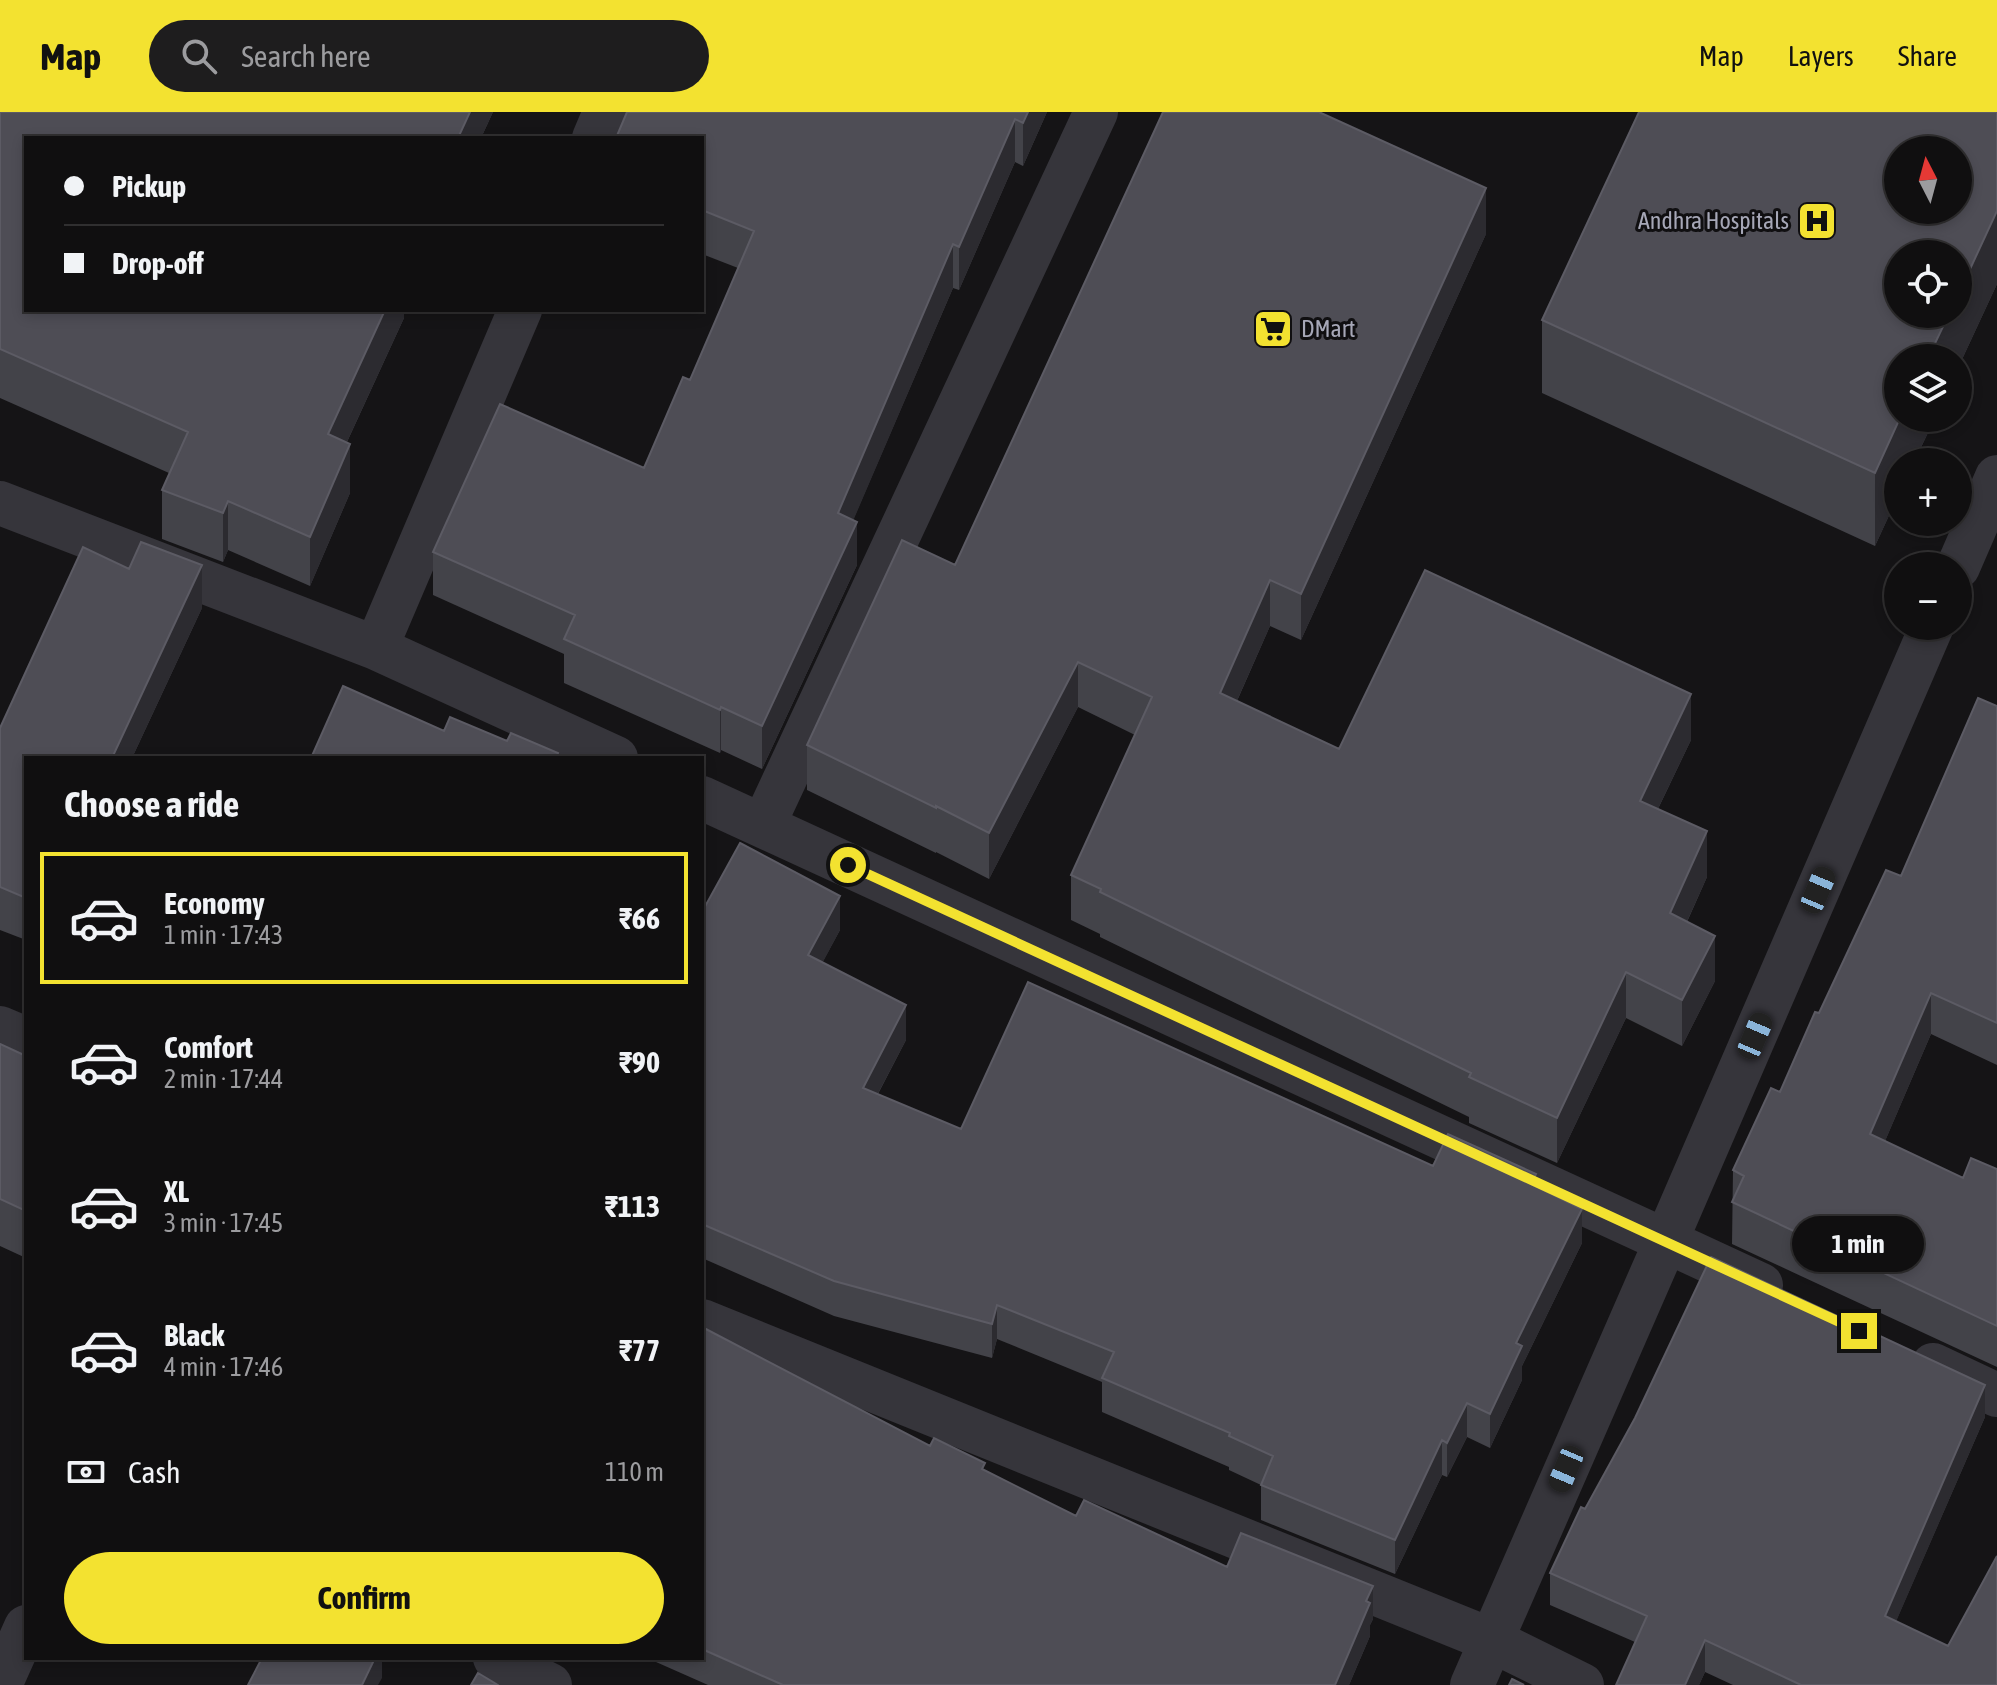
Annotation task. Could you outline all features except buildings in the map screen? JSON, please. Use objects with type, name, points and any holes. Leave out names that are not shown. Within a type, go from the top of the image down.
[{"type":"street","points":[[595,136],[605,112]]},
{"type":"street","points":[[763,826],[1096,112]]},
{"type":"street","points":[[376,648],[519,312]]},
{"type":"street","points":[[1964,552],[1997,477]]},
{"type":"street","points":[[0,503],[376,648],[612,756]]},
{"type":"street","points":[[1472,1685],[1926,640]]},
{"type":"street","points":[[704,799],[1796,1301]]},
{"type":"street","points":[[0,1028],[24,1038]]},
{"type":"street","points":[[704,1322],[1491,1640],[1582,1685]]},
{"type":"street","points":[[1896,1348],[1997,1395]]},
{"type":"street","points":[[0,1685],[24,1631]]},
{"type":"street","points":[[499,1660],[550,1685]]},
{"type":"place","name":"Andhra Hospitals","points":[[1817,221]]},
{"type":"place","name":"DMart","points":[[1273,329]]},
{"type":"route","points":[[848,865],[1859,1331]]}]
